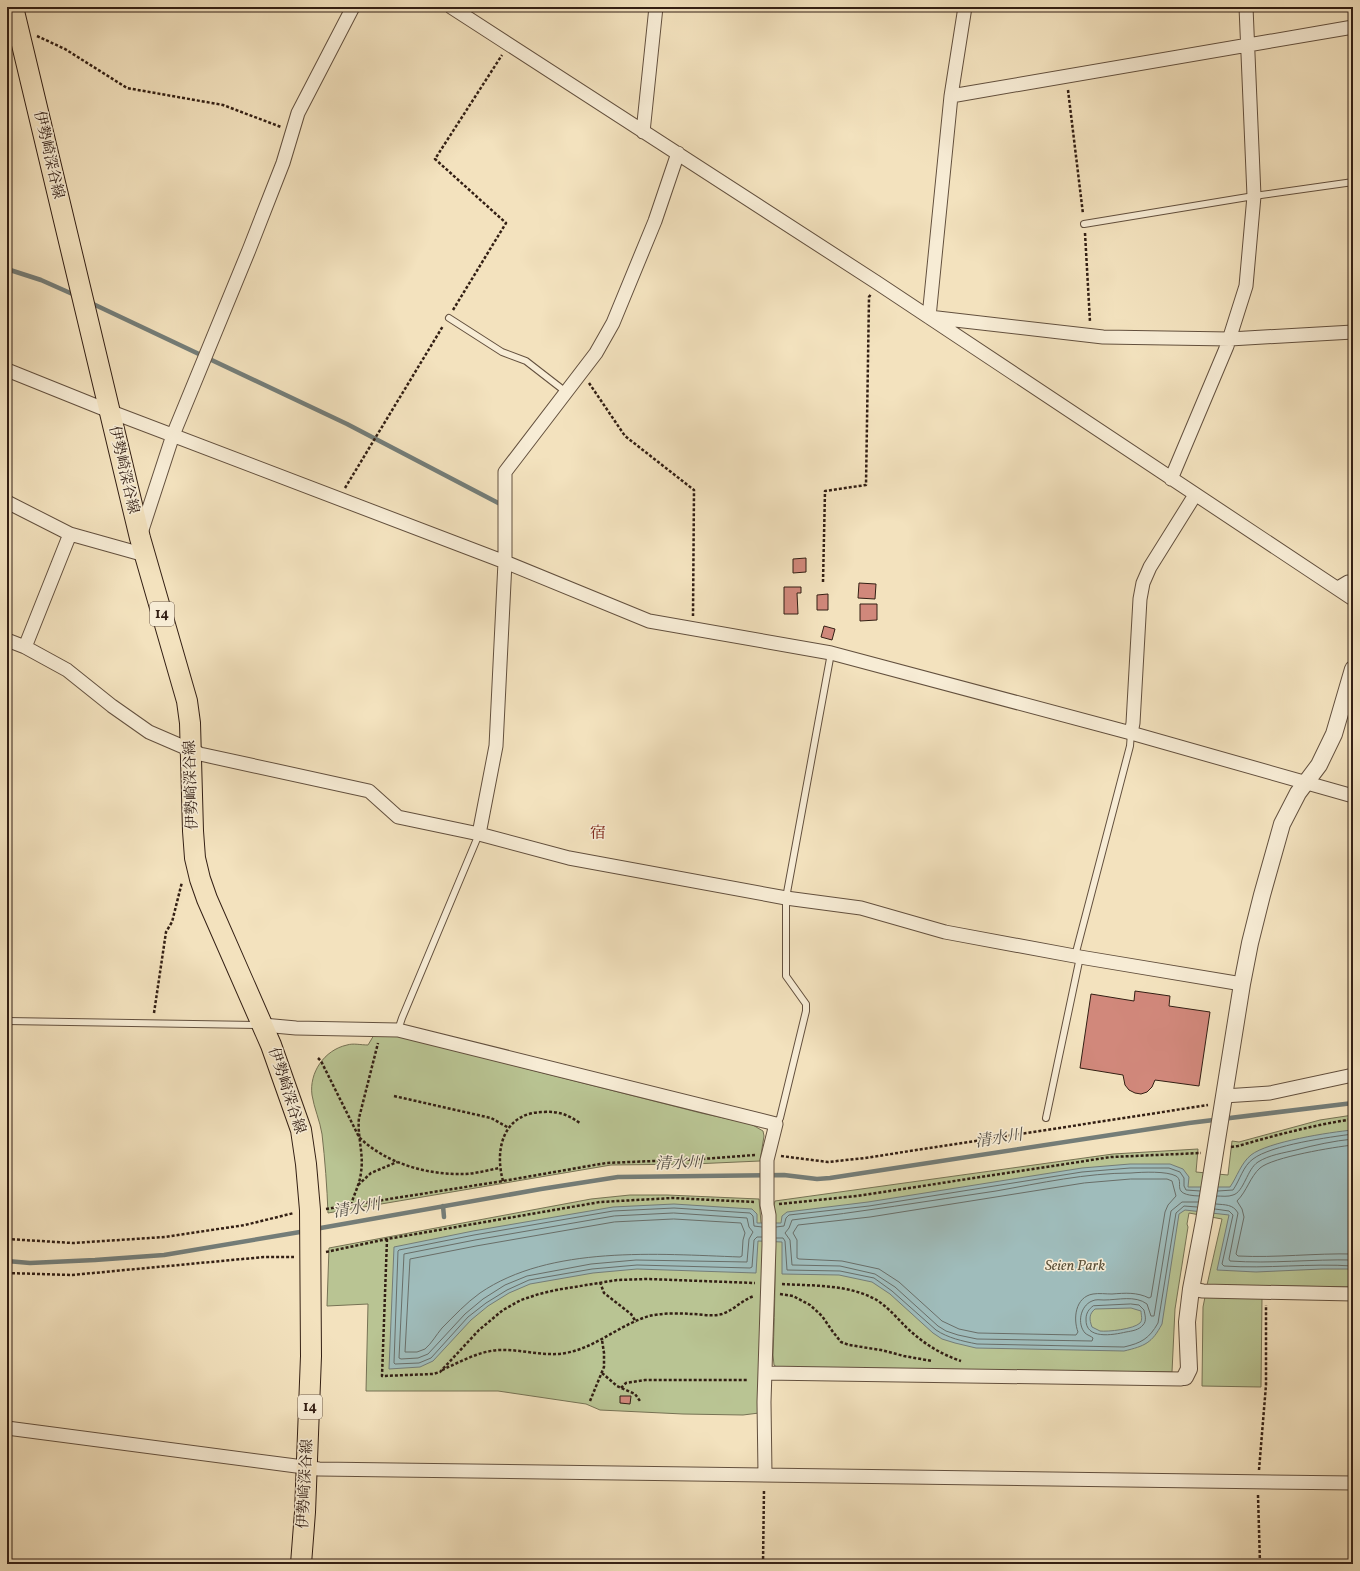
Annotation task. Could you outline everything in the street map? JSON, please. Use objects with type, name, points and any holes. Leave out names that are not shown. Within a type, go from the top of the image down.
[{"type":"main road","name":"伊勢崎深谷線","points":[[13,7],[12,22],[142,547],[187,701],[195,858],[200,879],[210,906],[263,1025],[301,1130],[315,1211],[315,1252],[307,1467],[301,1564]]},
{"type":"street","points":[[7,502],[70,534],[142,547],[173,435],[250,250],[283,163],[298,113],[353,7]]},
{"type":"street","points":[[451,7],[876,282],[1353,599]]},
{"type":"street","points":[[643,132],[656,7]]},
{"type":"street","points":[[929,317],[951,96],[965,7]]},
{"type":"street","points":[[1171,479],[1230,339],[1246,286],[1254,196],[1246,7]]},
{"type":"street","points":[[951,96],[1353,28]]},
{"type":"street","points":[[479,834],[496,746],[505,562],[505,472],[596,353],[613,323],[655,221],[678,153]]},
{"type":"street","points":[[929,317],[1090,336],[1230,339],[1353,332]]},
{"type":"street","points":[[7,370],[109,411],[505,562],[649,621],[693,630],[831,653],[1131,733],[1353,796]]},
{"type":"street","points":[[1131,733],[1133,723],[1140,599],[1143,583],[1150,567],[1195,495]]},
{"type":"street","points":[[25,647],[70,534]]},
{"type":"street","points":[[1338,588],[1348,582],[1353,582]]},
{"type":"street","points":[[7,640],[25,647],[67,670],[139,726],[190,750],[200,754],[369,791],[398,817],[479,834],[569,858],[786,898],[861,908],[945,932],[1077,957],[1242,984]]},
{"type":"street","points":[[765,1373],[1181,1379],[1186,1377],[1189,1369],[1187,1322],[1191,1289],[1213,1166],[1222,1145],[1219,1102],[1252,936],[1282,824],[1306,782],[1319,765],[1334,734],[1353,668]]},
{"type":"street","points":[[263,1025],[296,1028],[398,1030],[776,1124],[768,1157],[770,1204],[765,1373],[765,1474]]},
{"type":"street","points":[[1219,1102],[1270,1093],[1353,1075]]},
{"type":"street","points":[[1191,1289],[1203,1291],[1353,1294]]},
{"type":"street","points":[[7,1428],[319,1469],[1353,1483]]},
{"type":"lane","points":[[1084,224],[1254,196],[1353,182]]},
{"type":"lane","points":[[448,318],[502,352],[526,361],[566,392]]},
{"type":"lane","points":[[776,1124],[780,1118],[806,1011],[806,1004],[786,976],[786,898],[831,653]]},
{"type":"lane","points":[[1046,1118],[1077,957],[1130,746],[1131,733]]},
{"type":"lane","points":[[398,1030],[479,834]]},
{"type":"lane","points":[[7,1021],[263,1025]]},
{"type":"path","points":[[12,22],[65,49],[127,88],[223,105],[292,131]]},
{"type":"path","points":[[338,498],[506,223],[435,158],[509,44]]},
{"type":"path","points":[[1066,76],[1084,224],[1090,336]]},
{"type":"path","points":[[823,582],[825,491],[866,485],[869,298],[876,282]]},
{"type":"path","points":[[581,372],[625,436],[694,490],[693,630]]},
{"type":"path","points":[[152,1024],[166,932],[172,922],[183,880]]},
{"type":"path","points":[[351,1205],[353,1196],[357,1190],[361,1172],[358,1129],[359,1118],[378,1041]]},
{"type":"path","points":[[318,1058],[321,1061],[359,1137],[368,1145],[397,1162],[433,1171],[464,1174],[500,1168]]},
{"type":"path","points":[[394,1096],[491,1118],[509,1128]]},
{"type":"path","points":[[7,1238],[73,1243],[165,1237],[245,1225],[291,1213],[315,1211],[606,1163],[768,1157],[828,1162],[865,1158],[1219,1102]]},
{"type":"path","points":[[503,1181],[500,1168],[500,1150],[503,1137],[509,1128],[521,1116],[533,1112],[562,1113],[571,1116],[581,1124]]},
{"type":"path","points":[[1222,1145],[1238,1146],[1278,1134],[1353,1119]]},
{"type":"path","points":[[770,1204],[857,1196],[1111,1157],[1194,1152],[1204,1153]]},
{"type":"path","points":[[358,1185],[371,1173],[397,1162]]},
{"type":"path","points":[[7,1273],[72,1276],[264,1258],[286,1258],[600,1202],[673,1198],[756,1202]]},
{"type":"path","points":[[387,1239],[382,1376],[433,1374],[483,1353],[506,1350],[553,1355],[581,1349],[602,1340],[617,1330],[650,1316],[672,1314],[721,1314],[756,1295]]},
{"type":"path","points":[[440,1372],[479,1330],[503,1310],[521,1300],[539,1294],[600,1282],[648,1279],[761,1283]]},
{"type":"path","points":[[600,1282],[604,1293],[631,1314],[636,1322]]},
{"type":"path","points":[[775,1284],[845,1288],[860,1292],[876,1300],[928,1346],[950,1357],[966,1362]]},
{"type":"path","points":[[1260,1564],[1258,1482],[1266,1385],[1266,1292]]},
{"type":"path","points":[[775,1294],[794,1296],[810,1306],[822,1316],[832,1332],[841,1342],[849,1345],[934,1361]]},
{"type":"path","points":[[590,1401],[604,1367],[602,1340]]},
{"type":"path","points":[[602,1373],[620,1388],[635,1394],[640,1401]]},
{"type":"path","points":[[620,1388],[626,1383],[645,1380],[748,1380]]},
{"type":"path","points":[[763,1564],[765,1474]]},
{"type":"green space","points":[[374,1035],[398,1036],[701,1113],[751,1124],[763,1131],[764,1136],[760,1161],[693,1164],[611,1165],[328,1213],[322,1134],[312,1095],[313,1079],[320,1064],[331,1052],[349,1044],[368,1045]]},
{"type":"green space","name":"Seien Park","points":[[1353,1115],[1353,1287],[1207,1285],[1222,1219],[1189,1213],[1175,1309],[1172,1372],[778,1368],[774,1365],[775,1201],[1113,1154],[1198,1149],[1196,1172],[1228,1175],[1232,1141],[1239,1142],[1320,1120]]},
{"type":"green space","points":[[630,1195],[759,1199],[763,1246],[759,1413],[743,1415],[683,1414],[600,1410],[586,1404],[498,1391],[366,1391],[368,1304],[327,1306],[329,1248],[591,1199]]},
{"type":"green space","points":[[1205,1297],[1262,1298],[1261,1387],[1202,1386],[1203,1307]]},
{"type":"water","name":"Seien Park","points":[[1353,1130],[1353,1269],[1256,1272],[1217,1270],[1229,1215],[1185,1210],[1179,1214],[1162,1324],[1155,1336],[1147,1343],[1124,1351],[976,1348],[955,1343],[942,1339],[933,1333],[890,1294],[872,1282],[839,1275],[782,1274],[782,1242],[758,1241],[756,1273],[637,1269],[593,1273],[530,1284],[509,1293],[488,1306],[471,1320],[433,1361],[420,1367],[389,1369],[394,1247],[473,1231],[613,1207],[674,1204],[752,1209],[757,1214],[757,1223],[781,1223],[782,1216],[787,1212],[868,1202],[1082,1168],[1130,1164],[1170,1164],[1183,1169],[1189,1177],[1188,1187],[1230,1187],[1244,1162],[1259,1150],[1299,1138]],"holes":[[[1131,1308],[1141,1311],[1141,1322],[1127,1328],[1100,1331],[1092,1327],[1090,1322],[1090,1317],[1095,1309]]]},
{"type":"building","points":[[806,558],[806,572],[793,573],[793,559]]},
{"type":"building","points":[[859,583],[876,584],[875,599],[858,598]]},
{"type":"building","points":[[784,587],[801,587],[801,593],[797,593],[798,614],[784,614]]},
{"type":"building","points":[[828,594],[828,610],[817,610],[817,595]]},
{"type":"building","points":[[860,604],[877,604],[877,620],[860,621]]},
{"type":"building","points":[[824,626],[835,629],[832,640],[821,637]]},
{"type":"building","points":[[1135,991],[1170,996],[1169,1006],[1210,1012],[1199,1086],[1155,1080],[1152,1087],[1147,1092],[1141,1094],[1129,1090],[1125,1085],[1123,1075],[1080,1068],[1091,994],[1134,1001]]},
{"type":"building","points":[[620,1396],[631,1396],[630,1404],[620,1403]]},
{"type":"waterway","points":[[7,269],[41,280],[77,296]]},
{"type":"waterway","points":[[91,303],[347,424],[504,506]]},
{"type":"waterway","name":"清水川","points":[[315,1229],[618,1177],[784,1175],[817,1179],[830,1178],[1189,1123],[1353,1103]]},
{"type":"waterway","points":[[443,1206],[444,1217]]},
{"type":"waterway","name":"清水川","points":[[7,1261],[30,1263],[164,1255],[306,1231]]},
{"type":"district","name":"宿","points":[[598,834]]}]
